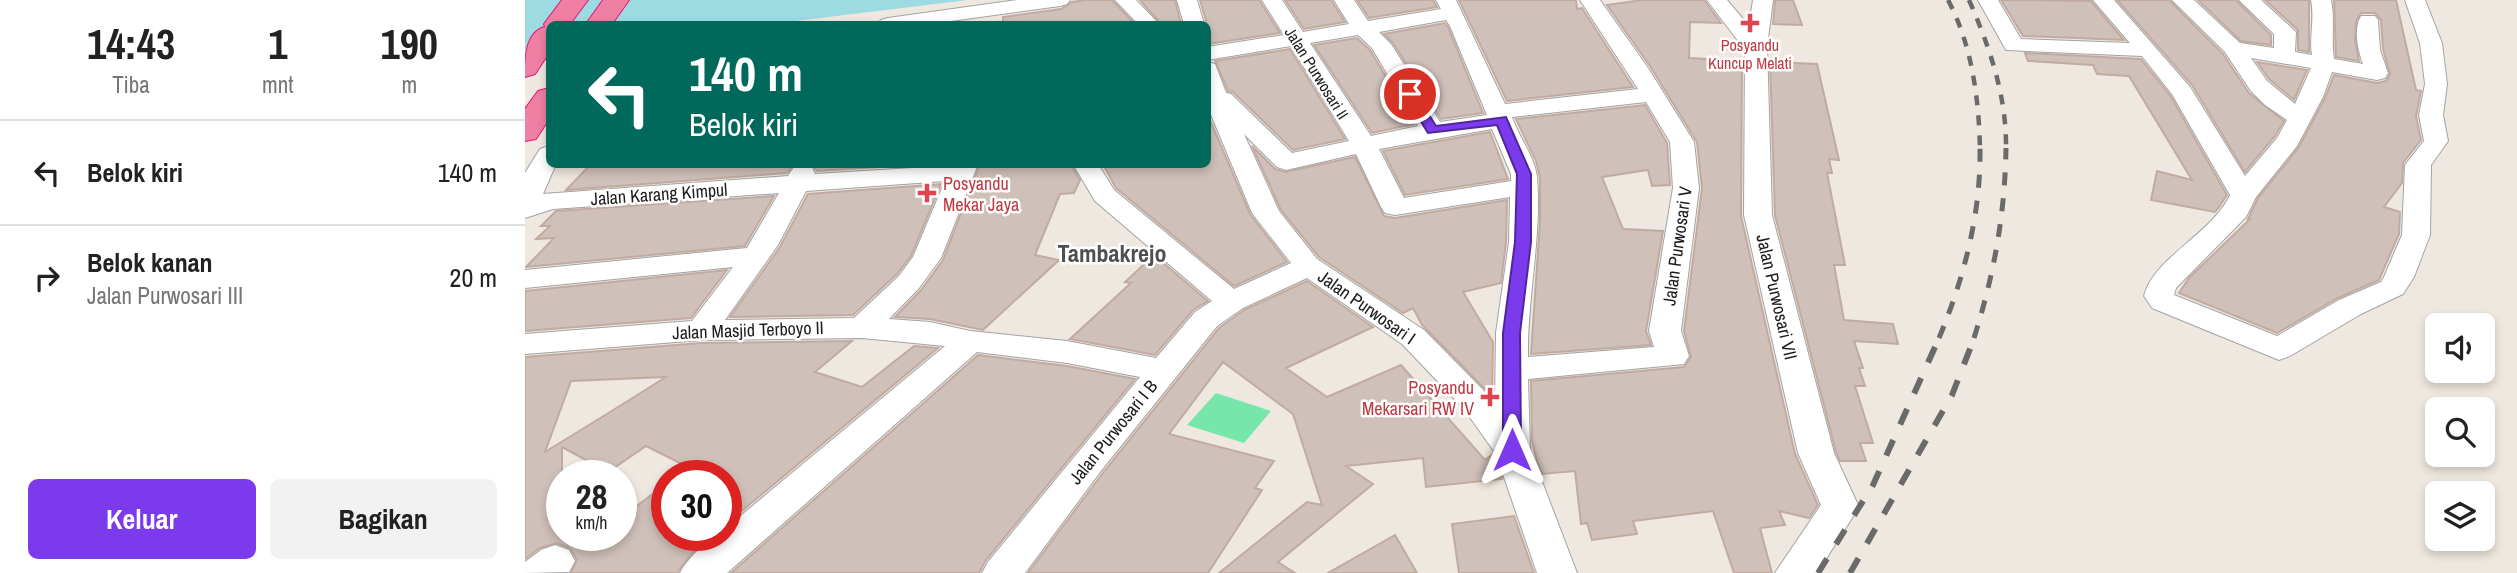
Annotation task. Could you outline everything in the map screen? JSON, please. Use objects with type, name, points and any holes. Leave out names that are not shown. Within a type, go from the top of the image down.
[{"type":"highway","points":[[559,21],[575,0]]},
{"type":"highway","points":[[601,21],[616,0]]},
{"type":"highway","points":[[529,63],[546,38]]},
{"type":"highway","points":[[525,132],[546,101]]},
{"type":"street","points":[[944,21],[962,20],[1060,0]]},
{"type":"street","points":[[1124,0],[1137,21]]},
{"type":"street","points":[[1124,0],[1146,21]]},
{"type":"street","points":[[1187,0],[1193,21]]},
{"type":"street","name":"Jalan Purwosari II","points":[[1272,0],[1364,145],[1395,207],[1517,188]]},
{"type":"street","points":[[1344,0],[1362,28],[1380,44],[1433,130]]},
{"type":"street","name":"Jalan Purwosari V","points":[[1512,369],[1673,356],[1665,331],[1686,188],[1682,142],[1590,0]]},
{"type":"street","points":[[1717,0],[1756,49]]},
{"type":"street","name":"Jalan Purwosari VII","points":[[1763,0],[1756,49],[1758,215],[1816,453],[1840,507],[1795,573]]},
{"type":"street","points":[[1988,0],[2014,45],[2147,50]]},
{"type":"street","points":[[2103,0],[2182,92],[2243,195]]},
{"type":"street","points":[[2182,0],[2233,48],[2259,86],[2299,117]]},
{"type":"street","points":[[2249,0],[2285,32],[2284,56]]},
{"type":"street","points":[[2321,0],[2325,20],[2321,44],[2324,64],[2311,97],[2288,141],[2243,195],[2235,211],[2222,226],[2173,271],[2161,287],[2160,300],[2279,349],[2350,307],[2392,288],[2416,235],[2418,165],[2436,141],[2431,115],[2436,84],[2431,43],[2415,0]]},
{"type":"street","points":[[1033,4],[1037,21]]},
{"type":"street","points":[[1211,53],[1362,28],[1448,10],[1524,174],[1517,188],[1523,242],[1511,333],[1512,450]]},
{"type":"street","points":[[2233,48],[2377,73],[2369,50],[2368,20]]},
{"type":"street","name":"Jalan Purwosari I","points":[[1211,83],[1266,213],[1309,266],[1413,337],[1476,401],[1512,450],[1555,559],[1557,573]]},
{"type":"street","points":[[1211,87],[1286,162],[1433,130],[1652,94]]},
{"type":"street","points":[[1211,122],[1246,170]]},
{"type":"street","points":[[525,208],[546,159]]},
{"type":"street","name":"Jalan Karang Kimpul","points":[[525,208],[549,201],[801,175],[962,168],[927,258],[909,282],[862,328]]},
{"type":"street","points":[[1087,168],[1104,195],[1206,283],[1233,301]]},
{"type":"street","points":[[701,330],[764,245],[801,175]]},
{"type":"street","points":[[525,279],[754,256]]},
{"type":"street","name":"Jalan Purwosari I B","points":[[1002,573],[1206,319],[1233,301],[1309,266]]},
{"type":"street","name":"Jalan Masjid Terboyo II","points":[[525,344],[701,330],[862,328],[930,332],[970,341],[1067,352],[1163,370]]},
{"type":"street","points":[[700,573],[970,341]]},
{"type":"green space","points":[[1216,393],[1271,411],[1244,443],[1187,425]]},
{"type":"water","points":[[525,0],[968,0],[796,21],[546,21],[546,53],[525,56]]},
{"type":"building","points":[[1112,0],[1132,21],[1003,21],[1003,17],[1061,9],[1072,2]]},
{"type":"building","points":[[1140,0],[1175,0],[1180,21],[1158,21]]},
{"type":"building","points":[[1200,0],[1259,0],[1280,33],[1211,43],[1211,21],[1206,21]]},
{"type":"building","points":[[1285,0],[1331,0],[1345,22],[1304,29]]},
{"type":"building","points":[[1357,0],[1433,0],[1437,7],[1369,18]]},
{"type":"building","points":[[1459,0],[1576,0],[1577,9],[1582,8],[1633,87],[1507,101]]},
{"type":"building","points":[[1642,0],[1704,0],[1721,23],[1690,22],[1689,58],[1742,61],[1741,216],[1795,454],[1818,505],[1809,518],[1779,511],[1785,525],[1760,528],[1772,573],[1734,573],[1713,511],[1633,521],[1637,534],[1592,540],[1587,523],[1581,524],[1575,471],[1542,474],[1532,440],[1531,381],[1684,367],[1691,357],[1684,331],[1702,188],[1697,142],[1650,66],[1607,5]]},
{"type":"building","points":[[1775,0],[1793,0],[1802,25],[1773,24]]},
{"type":"building","points":[[2001,0],[2091,1],[2124,40],[2023,36]]},
{"type":"building","points":[[2117,0],[2169,0],[2223,54],[2249,93],[2284,121],[2245,172],[2192,85]]},
{"type":"building","points":[[2198,0],[2236,0],[2271,35],[2271,45],[2241,41]]},
{"type":"building","points":[[2265,0],[2309,0],[2309,52],[2298,50],[2298,30]]},
{"type":"building","points":[[2334,0],[2396,0],[2416,90],[2421,91],[2416,116],[2421,140],[2403,163],[2402,183],[2384,207],[2400,212],[2399,234],[2379,280],[2338,298],[2277,333],[2179,293],[2189,278],[2250,219],[2258,198],[2299,147],[2334,75],[2377,83],[2386,81],[2390,74],[2383,49],[2381,20],[2375,13],[2361,13],[2356,21],[2355,40],[2359,61],[2336,57]]},
{"type":"building","points":[[1445,23],[1483,113],[1441,119],[1393,43],[1384,34]]},
{"type":"building","points":[[1357,38],[1370,50],[1414,124],[1372,133],[1314,45]]},
{"type":"building","points":[[1290,49],[1345,139],[1293,150],[1233,92],[1228,91],[1215,61]]},
{"type":"building","points":[[2025,53],[2141,59],[2170,95],[2227,195],[2215,212],[2151,200],[2157,171],[2192,180],[2129,76],[2097,74],[2093,65],[2028,61]]},
{"type":"building","points":[[1770,62],[1817,64],[1839,160],[1829,159],[1832,173],[1827,173],[1845,265],[1834,265],[1844,320],[1893,324],[1898,344],[1854,341],[1863,368],[1859,368],[1865,386],[1855,386],[1873,443],[1860,443],[1866,461],[1840,461],[1836,452],[1775,215]]},
{"type":"building","points":[[2257,62],[2307,70],[2294,100],[2269,79]]},
{"type":"building","points":[[1645,105],[1667,143],[1670,185],[1652,186],[1648,170],[1602,177],[1623,229],[1663,231],[1646,331],[1651,345],[1531,354],[1540,222],[1540,177],[1536,161],[1516,119]]},
{"type":"building","points":[[1211,122],[1250,214],[1287,262],[1234,286],[1116,188],[1105,168],[1211,168]]},
{"type":"building","points":[[1490,132],[1508,179],[1405,195],[1383,151]]},
{"type":"building","points":[[1252,146],[1275,169],[1285,172],[1355,157],[1384,216],[1395,218],[1507,200],[1501,283],[1463,292],[1493,342],[1492,396],[1422,325],[1413,308],[1403,313],[1319,257],[1281,210]]},
{"type":"building","points":[[587,168],[791,168],[787,173],[566,190]]},
{"type":"building","points":[[815,168],[864,168],[817,171]]},
{"type":"building","points":[[978,168],[1073,168],[1080,180],[1074,193],[1060,194],[1035,255],[1059,260],[983,330],[930,319],[895,317],[921,290],[943,260]]},
{"type":"building","points":[[941,184],[911,256],[897,274],[853,315],[730,317],[780,247],[808,194]]},
{"type":"building","points":[[774,196],[745,246],[526,267],[554,238],[536,239],[550,226],[541,226],[556,211]]},
{"type":"building","points":[[1154,255],[1208,301],[1193,310],[1155,355],[1070,339],[1131,283],[1125,282]]},
{"type":"building","points":[[727,270],[691,318],[525,331],[525,291]]},
{"type":"building","points":[[1307,281],[1373,327],[1286,368],[1327,397],[1401,365],[1485,460],[1493,454],[1502,479],[1426,487],[1423,458],[1346,466],[1373,484],[1278,562],[1295,573],[1219,573],[1307,502],[1322,505],[1293,414],[1223,362],[1169,434],[1274,461],[1255,488],[1262,490],[1208,573],[1028,573],[1102,474],[1219,328],[1244,310]]},
{"type":"building","points":[[852,341],[815,372],[862,387],[914,346],[938,348],[742,511],[742,460],[674,460],[646,446],[626,460],[586,460],[562,447],[562,460],[546,460],[546,546],[525,559],[525,357],[701,343]],"holes":[[[666,377],[545,452],[571,381]]]},
{"type":"building","points":[[978,355],[1067,366],[1135,379],[986,560],[979,573],[731,573]]},
{"type":"building","points":[[651,495],[651,551],[695,551],[677,573],[571,573],[577,560],[572,551],[637,551],[637,506]]},
{"type":"building","points":[[1514,516],[1534,573],[1459,573],[1452,524]]},
{"type":"building","points":[[1395,535],[1417,573],[1328,573]]},
{"type":"railway","points":[[1948,0],[1963,35],[1973,73],[1980,150]]},
{"type":"railway","points":[[1969,0],[1996,73],[2004,111],[2006,148]]},
{"type":"railway","points":[[1974,338],[1997,244],[2006,148]]},
{"type":"railway","points":[[1939,338],[1969,245],[1978,197],[1980,150]]},
{"type":"railway","points":[[1818,573],[1873,485],[1940,336]]},
{"type":"railway","points":[[1850,573],[1952,395],[1975,336]]},
{"type":"place","name":"Posyandu Kuncup Melati","points":[[1750,23]]},
{"type":"place","name":"Posyandu Mekar Jaya","points":[[927,193]]},
{"type":"place","name":"Posyandu Mekarsari RW IV","points":[[1490,397]]},
{"type":"district","name":"Tambakrejo","points":[[1112,253]]},
{"type":"route","points":[[1410,94],[1433,130],[1501,120],[1524,174],[1523,242],[1511,333],[1512,450]]}]
